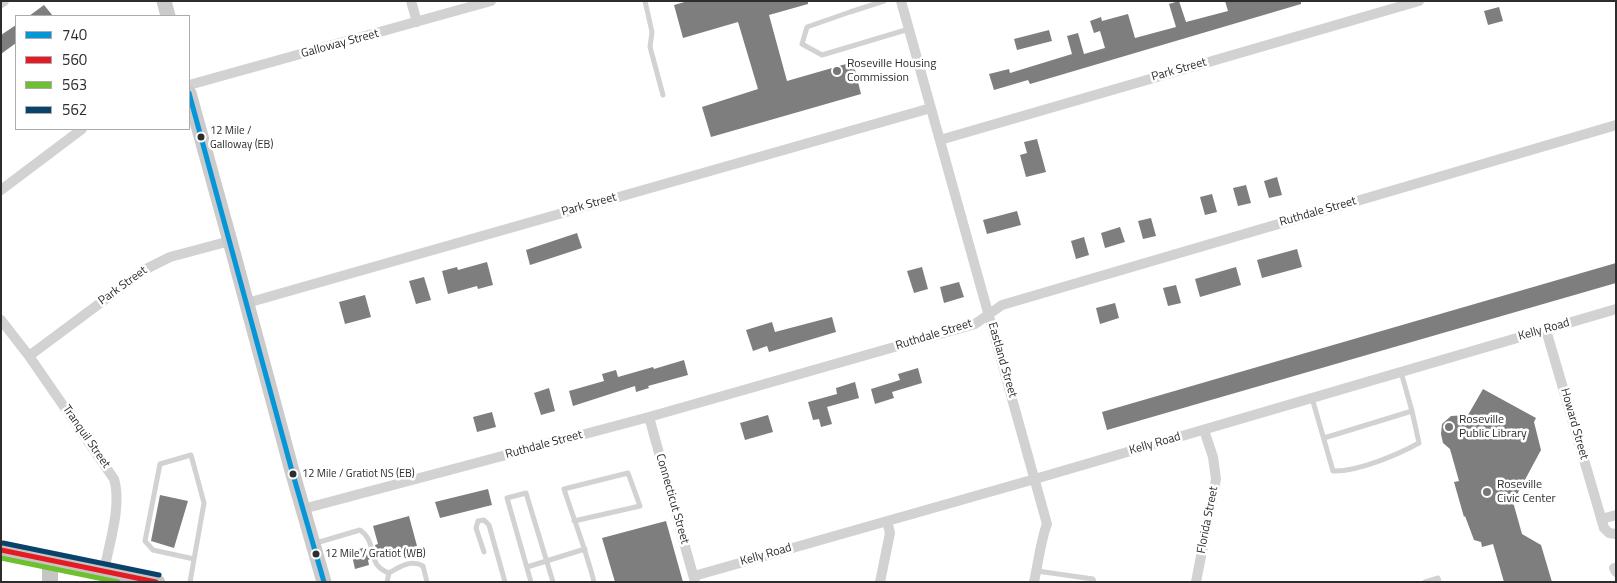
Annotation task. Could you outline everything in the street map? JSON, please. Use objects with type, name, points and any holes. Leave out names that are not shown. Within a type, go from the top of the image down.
[{"type":"main road","points":[[164,1],[168,15]]},
{"type":"main road","points":[[190,97],[324,582]]},
{"type":"main road","points":[[1,550],[157,582]]},
{"type":"main road","points":[[48,559],[50,582]]},
{"type":"street","points":[[411,1],[417,22]]},
{"type":"street","name":"Galloway Street","points":[[190,85],[491,1]]},
{"type":"street","points":[[901,1],[931,108]]},
{"type":"street","name":"Park Street","points":[[940,140],[1419,1]]},
{"type":"street","name":"Park Street","points":[[247,303],[931,108]]},
{"type":"street","name":"Eastland Street","points":[[931,108],[1047,524],[1043,533],[1034,582]]},
{"type":"street","name":"Ruthdale Street","points":[[303,510],[649,416],[975,324],[1002,305],[1616,125]]},
{"type":"street","points":[[1,190],[81,130]]},
{"type":"street","name":"Park Street","points":[[28,356],[146,269],[170,257],[230,241]]},
{"type":"street","name":"Kelly Road","points":[[694,579],[1616,309]]},
{"type":"street","name":"Tranquil Street","points":[[1,320],[114,479],[116,505],[104,571]]},
{"type":"street","name":"Howard Street","points":[[1546,330],[1602,519]]},
{"type":"street","name":"Connecticut Street","points":[[649,416],[694,579]]},
{"type":"street","name":"Florida Street","points":[[1196,582],[1216,479],[1213,457],[1204,430]]},
{"type":"street","points":[[1616,515],[1602,519],[1604,528],[1609,533],[1616,534]]},
{"type":"street","points":[[880,582],[890,533],[887,521]]},
{"type":"lane","points":[[645,1],[652,32],[650,47],[663,95]]},
{"type":"lane","points":[[884,1],[807,27],[802,44],[822,55],[909,29]]},
{"type":"lane","points":[[1312,398],[1333,470],[1343,471],[1398,454],[1419,443],[1412,411],[1400,372]]},
{"type":"lane","points":[[1324,438],[1412,411]]},
{"type":"lane","points":[[190,582],[204,503],[191,455],[160,464],[145,541],[153,550],[194,559]]},
{"type":"lane","points":[[574,521],[640,506],[628,473],[564,489],[574,521],[586,549],[594,582]]},
{"type":"lane","points":[[531,582],[507,498],[526,493],[552,582]]},
{"type":"lane","points":[[484,552],[476,528],[478,521],[484,520],[489,525],[505,582]]},
{"type":"lane","points":[[313,543],[360,530],[366,535],[380,570],[389,573]]},
{"type":"lane","points":[[527,568],[586,549]]},
{"type":"lane","points":[[387,582],[389,573],[401,565],[418,563],[423,566],[427,582]]},
{"type":"lane","points":[[1037,570],[1093,579],[1094,582]]},
{"type":"lane","points":[[1424,582],[1438,578],[1439,582]]},
{"type":"building","name":"Roseville Housing Commission","points":[[688,1],[808,1],[808,4],[769,15],[787,81],[853,62],[861,94],[711,137],[702,107],[758,89],[738,22],[683,38],[674,5]]},
{"type":"building","points":[[1179,1],[1186,22],[1228,11],[1225,1],[1301,1],[1301,4],[1030,84],[1028,80],[994,90],[989,74],[1009,69],[1010,73],[1072,54],[1067,36],[1078,33],[1084,54],[1105,48],[1100,31],[1094,33],[1090,21],[1101,17],[1102,21],[1128,14],[1135,38],[1176,27],[1169,4]]},
{"type":"building","points":[[44,5],[52,15],[30,15]]},
{"type":"building","points":[[1499,7],[1503,21],[1488,25],[1484,11]]},
{"type":"building","points":[[15,26],[15,44],[1,54],[1,35]]},
{"type":"building","points":[[1049,30],[1052,41],[1017,50],[1014,39]]},
{"type":"building","points":[[1037,139],[1046,172],[1026,177],[1020,155],[1027,153],[1024,142]]},
{"type":"building","points":[[1277,177],[1282,195],[1269,198],[1264,181]]},
{"type":"building","points":[[1246,185],[1251,203],[1238,206],[1233,188]]},
{"type":"building","points":[[1212,194],[1217,212],[1205,215],[1200,197]]},
{"type":"building","points":[[1017,211],[1021,225],[987,234],[983,220]]},
{"type":"building","points":[[1151,218],[1156,236],[1143,239],[1138,221]]},
{"type":"building","points":[[1120,227],[1125,242],[1105,248],[1101,233]]},
{"type":"building","points":[[577,233],[582,248],[530,265],[526,250]]},
{"type":"building","points":[[1084,237],[1089,255],[1076,259],[1071,241]]},
{"type":"building","points":[[1297,249],[1302,267],[1262,278],[1257,260]]},
{"type":"building","points":[[487,262],[493,285],[478,289],[477,286],[448,294],[442,271],[457,267],[458,270]]},
{"type":"building","points":[[1616,263],[1616,283],[1107,430],[1102,412]]},
{"type":"building","points":[[922,267],[928,289],[914,293],[907,271]]},
{"type":"building","points":[[1236,267],[1241,285],[1200,297],[1195,279]]},
{"type":"building","points":[[424,277],[431,300],[416,304],[409,281]]},
{"type":"building","points":[[959,282],[964,297],[944,303],[940,287]]},
{"type":"building","points":[[1176,285],[1181,303],[1168,306],[1163,288]]},
{"type":"building","points":[[365,295],[371,317],[345,324],[339,302]]},
{"type":"building","points":[[1115,303],[1119,318],[1100,324],[1096,308]]},
{"type":"building","points":[[832,317],[836,332],[769,352],[767,346],[753,351],[746,330],[772,322],[775,332]]},
{"type":"building","points":[[684,360],[688,375],[648,386],[649,388],[636,392],[635,386],[573,406],[569,391],[604,381],[602,374],[616,370],[618,377]]},
{"type":"building","points":[[918,368],[922,383],[892,392],[894,398],[875,404],[871,389],[900,380],[898,374]]},
{"type":"building","points":[[855,382],[859,398],[827,407],[832,424],[821,427],[819,419],[813,420],[808,402],[837,394],[836,388]]},
{"type":"building","points":[[549,388],[555,411],[541,415],[534,393]]},
{"type":"building","name":"Roseville Civic Center","points":[[1483,389],[1536,418],[1534,422],[1541,450],[1513,502],[1522,534],[1541,545],[1552,582],[1504,582],[1493,544],[1482,547],[1481,542],[1474,540],[1464,517],[1454,482],[1459,481],[1450,449],[1443,443],[1441,434],[1442,424],[1451,416],[1468,415]]},
{"type":"building","points":[[492,412],[496,427],[477,432],[473,417]]},
{"type":"building","points":[[768,415],[773,432],[745,440],[740,423]]},
{"type":"building","points":[[488,489],[492,505],[440,518],[435,502]]},
{"type":"building","points":[[160,495],[188,501],[174,548],[151,541]]},
{"type":"building","points":[[409,516],[417,546],[378,557],[375,545],[378,544],[373,526]]},
{"type":"building","points":[[666,521],[683,582],[615,582],[602,538]]},
{"type":"building","points":[[367,547],[370,559],[368,560],[369,565],[355,569],[351,551]]},
{"type":"transit line","name":"740","points":[[190,97],[324,582]]},
{"type":"transit line","name":"562","points":[[3,543],[159,575]]},
{"type":"transit line","name":"560","points":[[1,550],[156,582]]},
{"type":"transit line","name":"563","points":[[1,558],[118,582]]},
{"type":"place","name":"Roseville Housing Commission","points":[[837,71]]},
{"type":"place","name":"12 Mile / Galloway (EB)","points":[[201,137]]},
{"type":"place","name":"Roseville Public Library","points":[[1449,427]]},
{"type":"place","name":"12 Mile / Gratiot NS (EB)","points":[[293,474]]},
{"type":"place","name":"Roseville Civic Center","points":[[1487,492]]},
{"type":"place","name":"12 Mile / Gratiot (WB)","points":[[316,554]]}]
